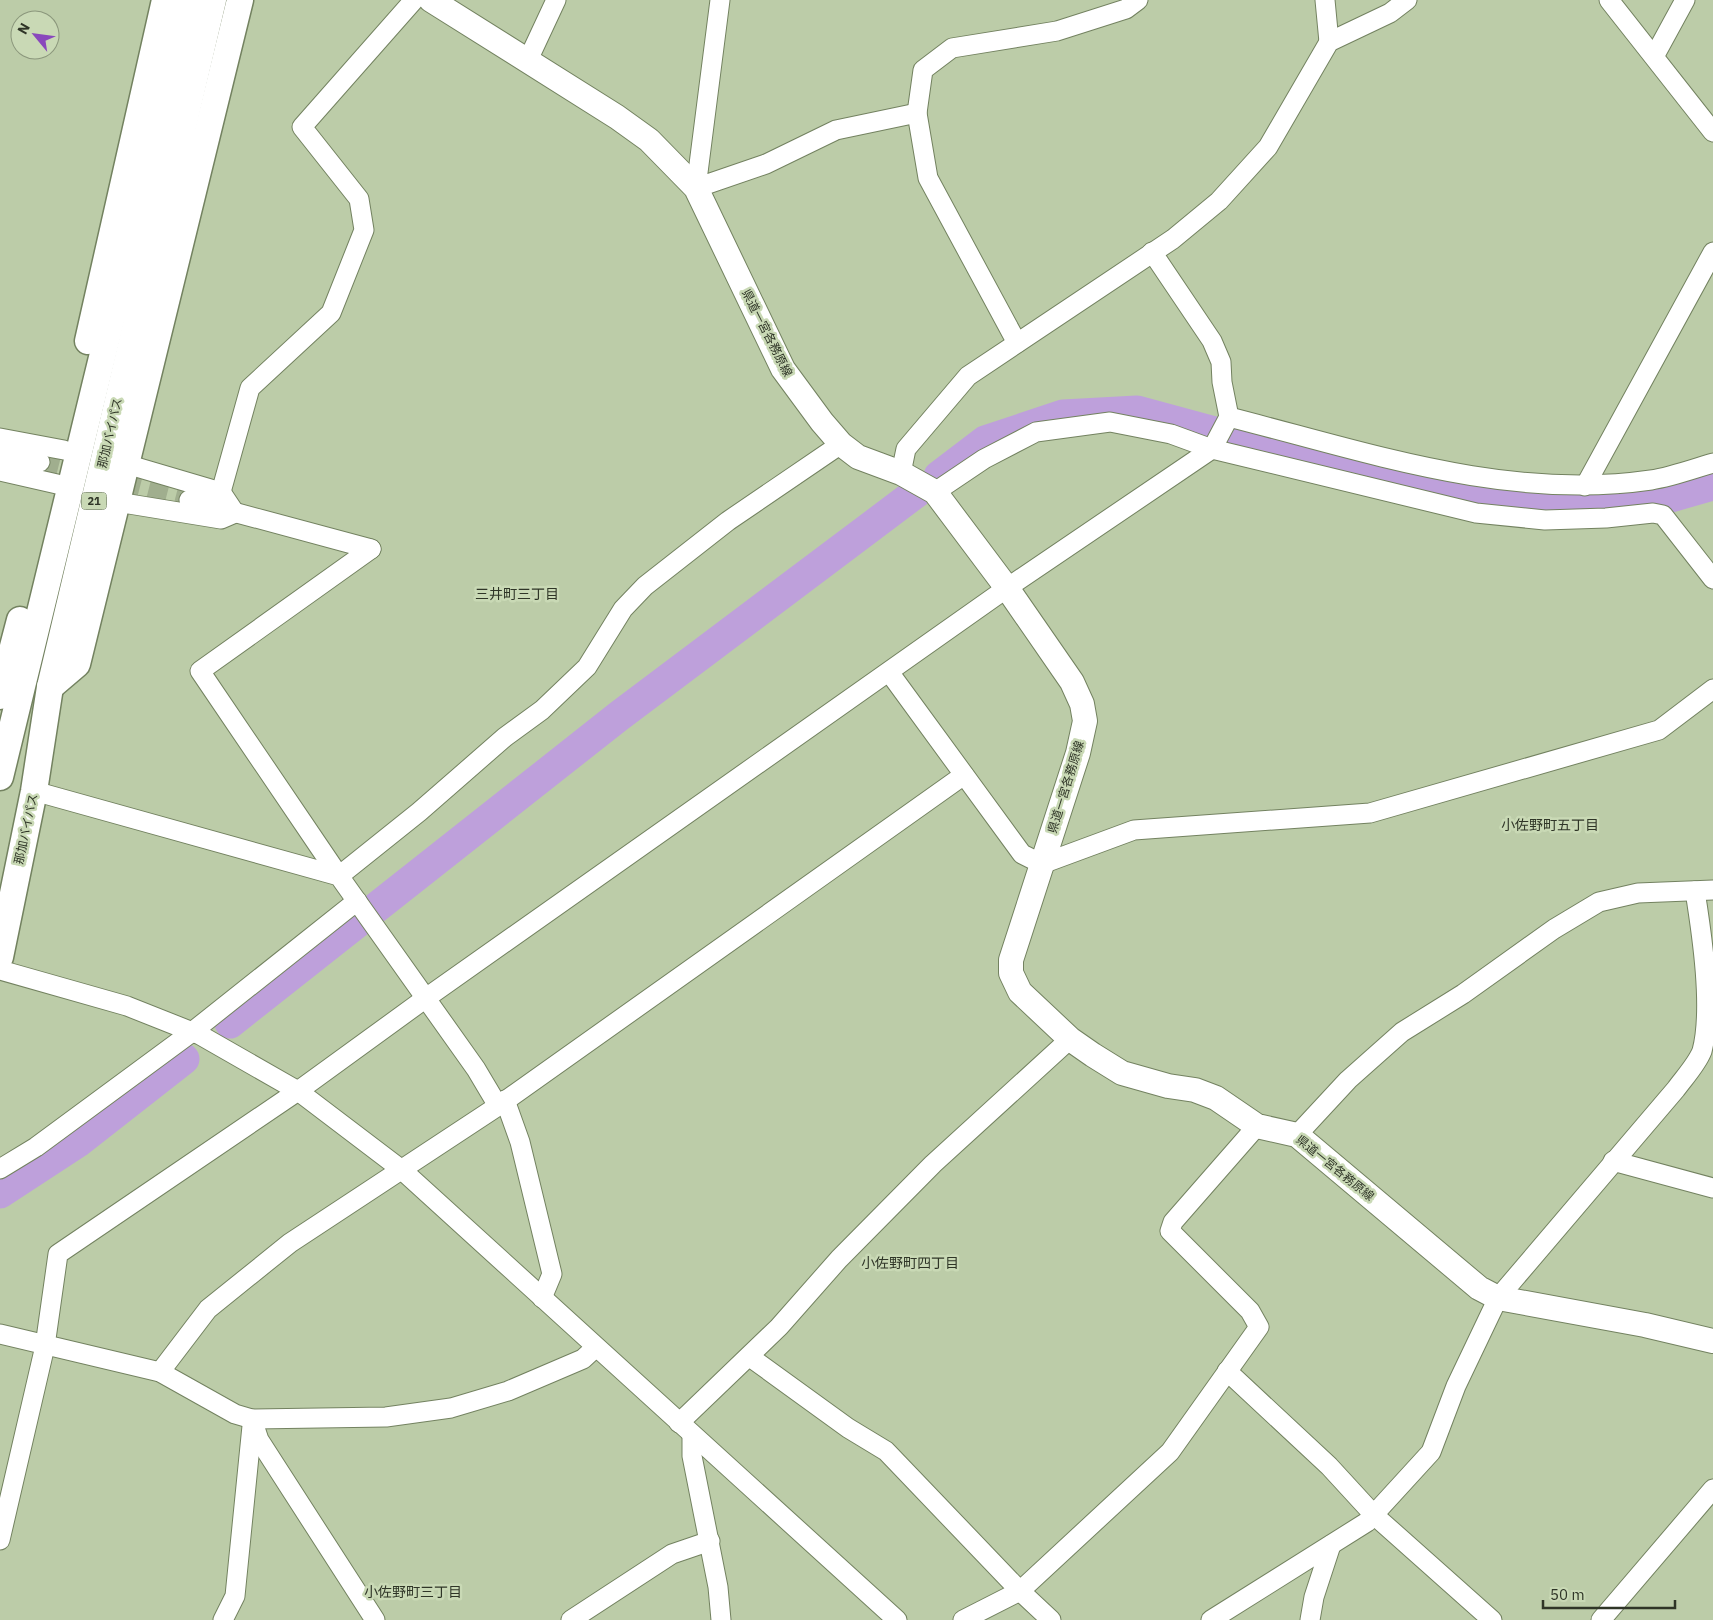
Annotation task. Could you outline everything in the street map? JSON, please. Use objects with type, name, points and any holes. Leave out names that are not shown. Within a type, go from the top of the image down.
[{"type":"highway","points":[[0,696],[57,484],[166,0]]},
{"type":"highway","name":"那加バイパス","points":[[0,957],[34,791],[50,687],[190,47],[189,0]]},
{"type":"highway","name":"那加バイパス","points":[[2,768],[190,47],[213,0]]},
{"type":"highway","points":[[50,687],[77,664],[240,0]]},
{"type":"highway","points":[[0,709],[2,768]]},
{"type":"main road","name":"県道一宮各務原線","points":[[431,0],[528,60],[649,140],[696,188],[783,369],[822,422],[841,444],[858,457],[900,473],[935,492],[1008,588],[1072,682],[1082,704],[1085,721],[1078,753],[1010,960],[1011,973],[1020,992],[1070,1039],[1122,1072],[1168,1086],[1195,1090],[1216,1098],[1258,1126],[1297,1135],[1479,1288],[1498,1298],[1645,1325],[1713,1342]]},
{"type":"street","points":[[221,492],[250,388],[331,313],[364,230],[359,199],[302,127],[414,0]]},
{"type":"street","points":[[528,60],[556,0]]},
{"type":"street","points":[[720,0],[696,188],[766,164],[836,130],[917,113]]},
{"type":"street","points":[[1017,343],[928,178],[917,113],[923,70],[952,48],[1057,31],[1126,9],[1138,0]]},
{"type":"street","points":[[1325,0],[1329,42]]},
{"type":"street","points":[[900,473],[906,449],[968,376],[1152,252],[1173,240],[1219,201],[1268,147],[1329,42],[1390,13],[1407,0]]},
{"type":"street","points":[[1609,0],[1655,55],[1713,132]]},
{"type":"street","points":[[1655,55],[1685,0]]},
{"type":"street","points":[[0,1540],[45,1346],[58,1254],[298,1091],[426,998],[1008,588],[1214,446],[1227,421],[1221,362],[1212,341],[1152,252]]},
{"type":"street","points":[[1585,486],[1713,252]]},
{"type":"street","points":[[1227,421],[1460,476],[1547,486],[1585,486],[1652,480],[1713,463]]},
{"type":"street","points":[[935,492],[984,459],[1036,432],[1110,422],[1171,434],[1476,513],[1545,520],[1663,515],[1713,579]]},
{"type":"street","points":[[0,438],[64,450]]},
{"type":"street","points":[[340,876],[419,812],[505,737],[542,710],[587,667],[623,609],[646,586],[728,521],[841,444]]},
{"type":"street","points":[[0,452],[40,462]]},
{"type":"street","points":[[126,464],[221,492],[235,512]]},
{"type":"street","points":[[0,471],[57,484]]},
{"type":"street","points":[[190,500],[371,549],[200,671],[364,911],[501,1103],[520,1142],[552,1274],[542,1298]]},
{"type":"street","points":[[117,502],[220,519],[235,512]]},
{"type":"street","points":[[889,672],[1022,854],[1042,864],[1134,830],[1370,813],[1659,730],[1713,689]]},
{"type":"street","points":[[160,1372],[208,1309],[290,1243],[501,1103],[964,775]]},
{"type":"street","points":[[34,791],[340,876]]},
{"type":"street","points":[[1211,1620],[1367,1522],[1431,1452],[1456,1386],[1498,1298],[1676,1089],[1702,1052],[1708,1016],[1704,947],[1707,886],[1638,893],[1599,902],[1554,929],[1463,994],[1402,1032],[1348,1080],[1297,1135]]},
{"type":"street","points":[[0,1169],[36,1147],[192,1032],[364,911]]},
{"type":"street","points":[[0,970],[127,1006],[192,1032],[298,1091],[402,1170],[897,1620]]},
{"type":"street","points":[[686,1429],[839,1259],[933,1164],[1070,1039]]},
{"type":"street","points":[[963,1620],[1020,1591],[1170,1452],[1258,1327],[1250,1311],[1170,1231],[1174,1222],[1258,1126]]},
{"type":"street","points":[[1613,1161],[1713,1188]]},
{"type":"street","points":[[0,1334],[160,1372],[235,1414],[252,1419],[386,1417],[451,1408],[508,1391],[583,1359],[596,1347]]},
{"type":"street","points":[[750,1357],[848,1428],[886,1451],[1020,1591],[1051,1620]]},
{"type":"street","points":[[1228,1370],[1329,1466],[1374,1515],[1492,1620]]},
{"type":"street","points":[[223,1620],[235,1596],[252,1419]]},
{"type":"street","points":[[252,1419],[259,1440],[376,1620]]},
{"type":"street","points":[[686,1429],[710,1541],[721,1620]]},
{"type":"street","points":[[1602,1620],[1713,1489]]},
{"type":"street","points":[[571,1620],[672,1554],[710,1541]]},
{"type":"street","points":[[1310,1620],[1331,1545]]},
{"type":"waterway","points":[[939,476],[985,441],[1063,415],[1137,411],[1292,453],[1468,493],[1577,504],[1667,498],[1713,485]]},
{"type":"waterway","points":[[230,1023],[619,716],[917,492]]},
{"type":"waterway","points":[[0,1193],[78,1142],[184,1059]]},
{"type":"tunnel","points":[[40,462],[189,500]]},
{"type":"district","name":"三井町三丁目","points":[[517,594]]},
{"type":"district","name":"小佐野町五丁目","points":[[1550,825]]},
{"type":"district","name":"小佐野町四丁目","points":[[910,1263]]},
{"type":"district","name":"小佐野町三丁目","points":[[413,1592]]}]
